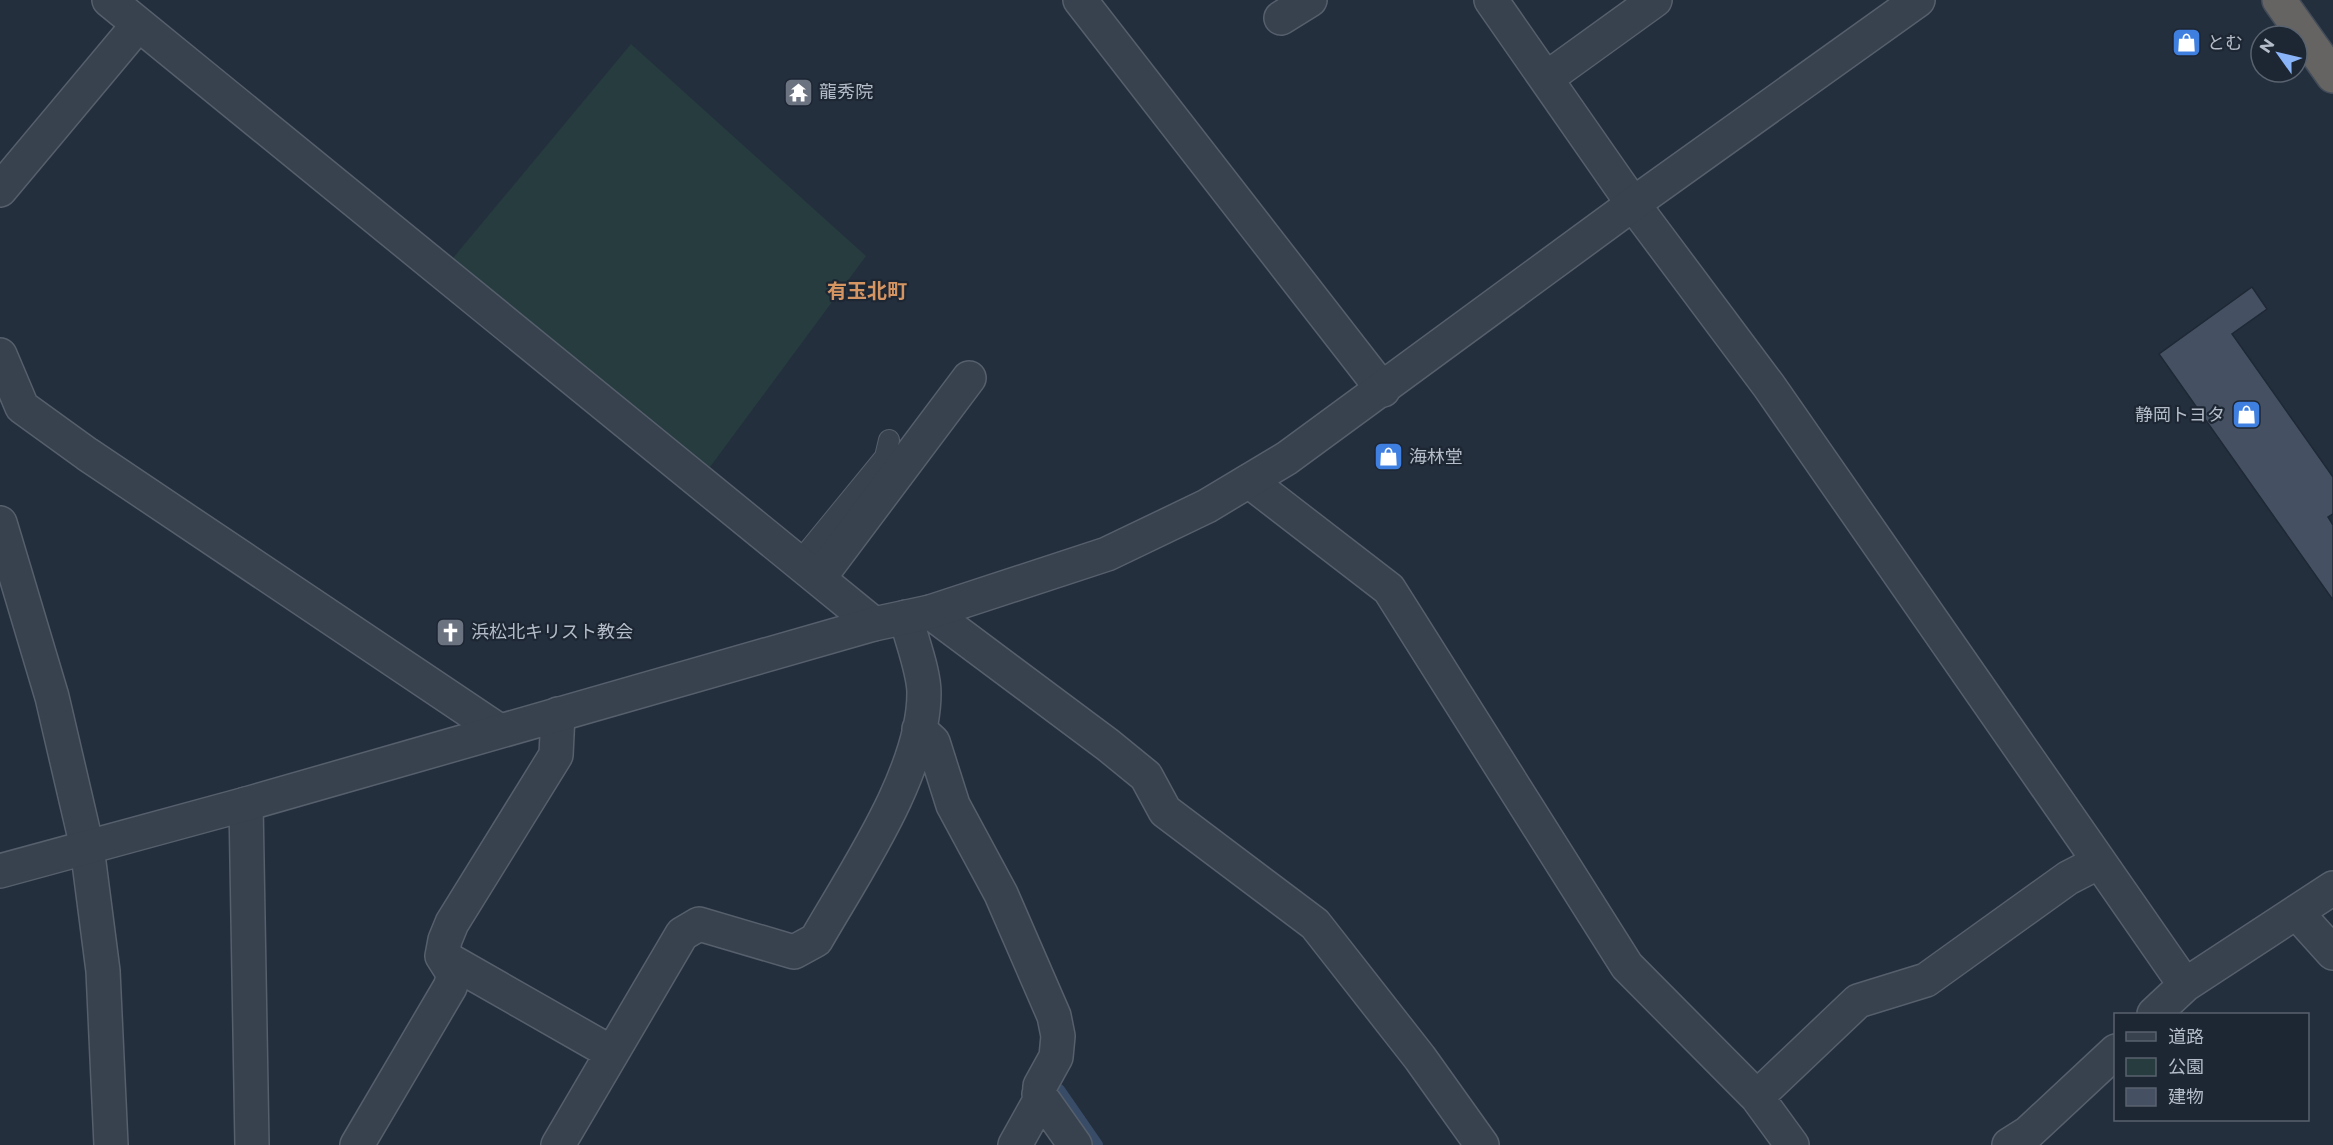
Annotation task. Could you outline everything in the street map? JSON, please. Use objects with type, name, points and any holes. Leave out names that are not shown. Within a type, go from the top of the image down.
[{"type":"highway","points":[[2279,0],[2333,76]]},
{"type":"street","points":[[109,0],[874,624]]},
{"type":"street","points":[[1080,0],[1383,390]]},
{"type":"street","points":[[1281,18],[1310,0]]},
{"type":"street","points":[[1491,0],[1633,204],[1768,386],[2185,985]]},
{"type":"street","points":[[1547,78],[1655,0]]},
{"type":"street","points":[[0,871],[246,804],[874,624],[918,615],[1107,554],[1206,506],[1287,459],[1633,204],[1918,0]]},
{"type":"street","points":[[0,190],[138,25]]},
{"type":"street","points":[[0,355],[22,407],[87,454],[498,730]]},
{"type":"street","points":[[809,570],[969,378]]},
{"type":"street","points":[[1249,481],[1389,589],[1627,966],[1756,1096],[1792,1145]]},
{"type":"street","points":[[0,523],[52,697],[87,847],[103,971],[111,1145]]},
{"type":"street","points":[[558,1145],[682,934],[689,928],[699,924],[794,952],[816,940],[896,796],[910,760],[919,729],[924,690],[918,615]]},
{"type":"street","points":[[918,615],[1108,745],[1146,776],[1165,811],[1315,924],[1420,1058],[1482,1145]]},
{"type":"street","points":[[357,1145],[450,987],[454,975],[442,956],[445,940],[453,923],[556,755],[558,714]]},
{"type":"street","points":[[919,729],[933,742],[953,806],[1001,894],[1054,1017],[1059,1044],[1056,1057],[1040,1086],[1039,1102],[1015,1145]]},
{"type":"street","points":[[246,804],[252,1145]]},
{"type":"street","points":[[1756,1096],[1858,1001],[1926,980],[2068,878],[2099,862]]},
{"type":"street","points":[[2155,1013],[2185,985],[2333,888]]},
{"type":"street","points":[[2297,913],[2333,952]]},
{"type":"street","points":[[442,956],[612,1053]]},
{"type":"street","points":[[2009,1145],[2028,1133],[2114,1052]]},
{"type":"street","points":[[1039,1094],[1075,1145]]},
{"type":"lane","points":[[809,570],[885,457],[890,440]]},
{"type":"green space","points":[[631,44],[866,256],[710,467],[453,258]]},
{"type":"building","name":"静岡トヨタ","points":[[2252,287],[2267,309],[2232,334],[2333,477],[2333,514],[2328,517],[2333,525],[2333,600],[2159,354]]},
{"type":"waterway","points":[[1059,1090],[1097,1145]]},
{"type":"place","name":"とむ","points":[[2186,43]]},
{"type":"place","name":"龍秀院","points":[[798,92]]},
{"type":"place","name":"静岡トヨタ","points":[[2246,415]]},
{"type":"place","name":"海林堂","points":[[1388,457]]},
{"type":"place","name":"浜松北キリスト教会","points":[[450,632]]},
{"type":"district","name":"有玉北町","points":[[867,291]]}]
